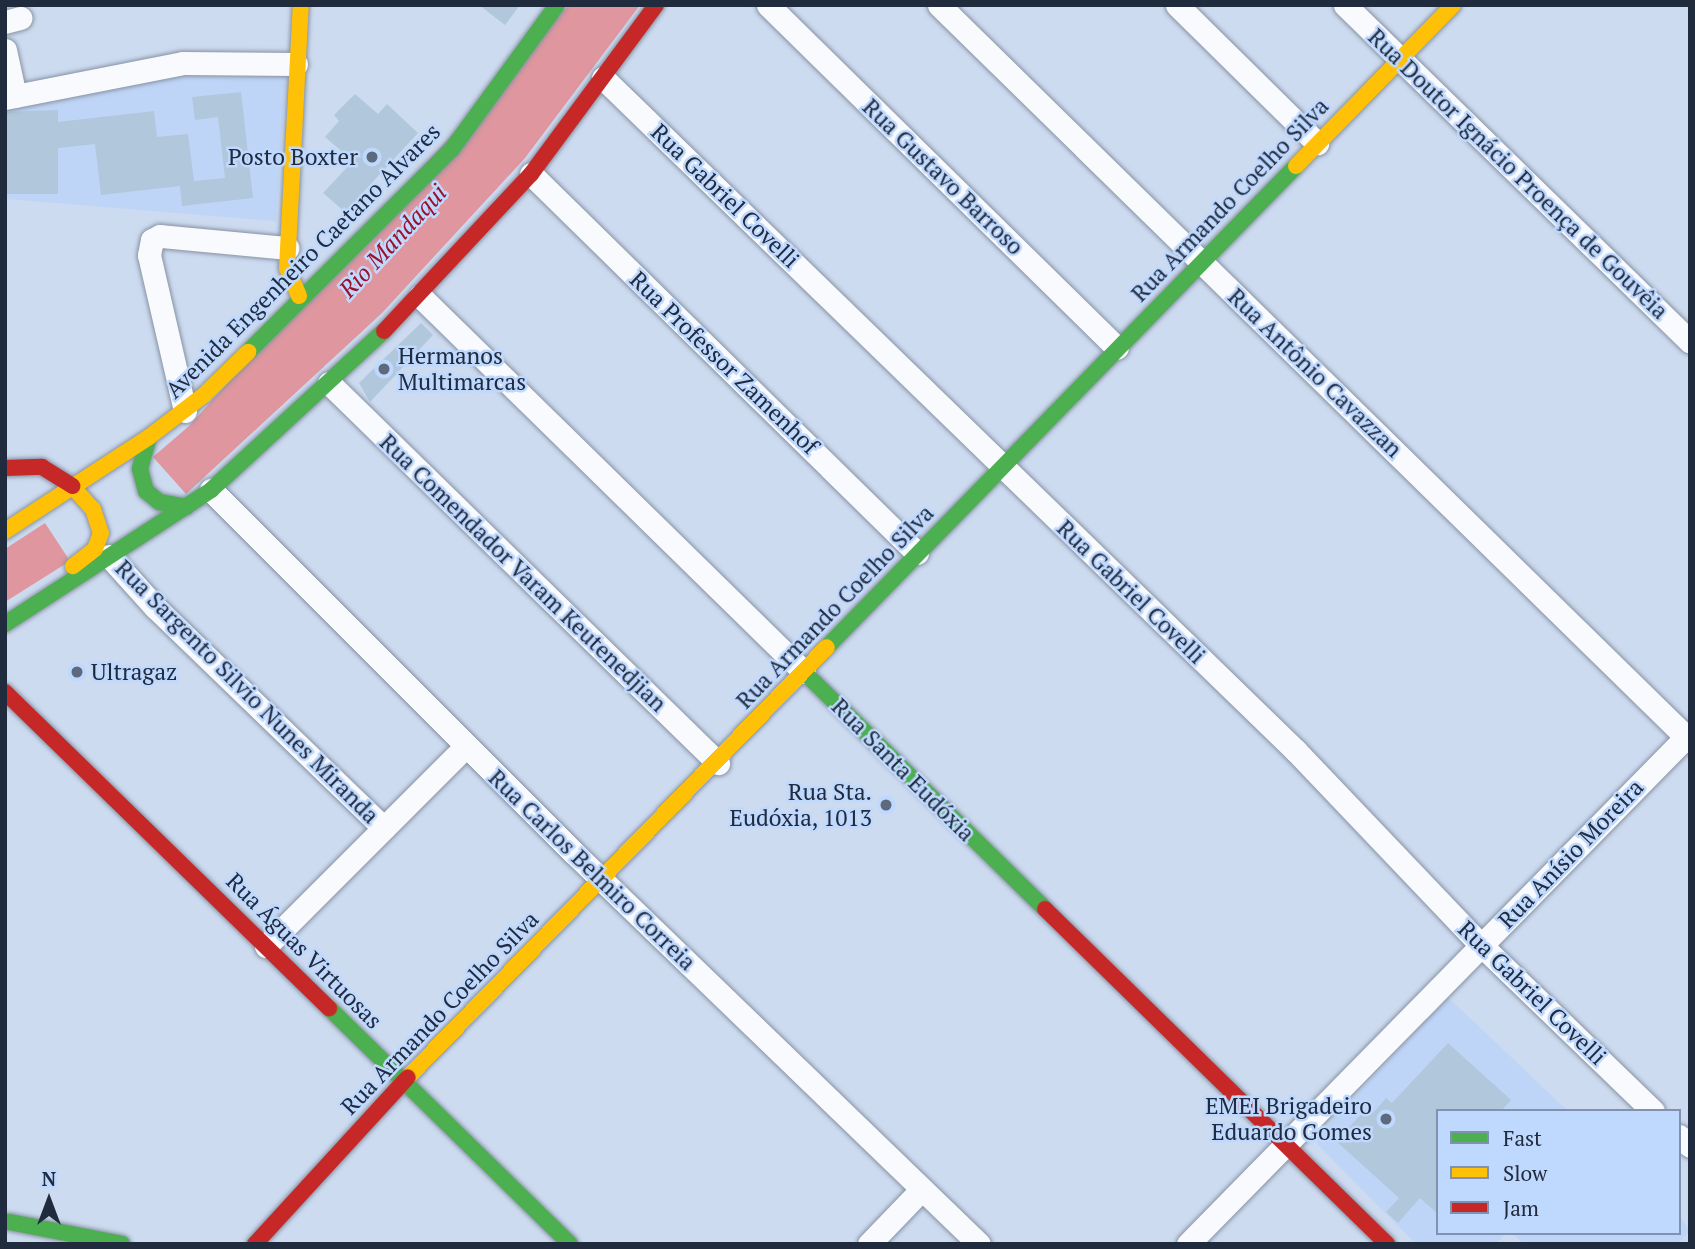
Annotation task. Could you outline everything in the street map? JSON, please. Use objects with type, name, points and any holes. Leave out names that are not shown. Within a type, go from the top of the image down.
[{"type":"street","points":[[299,296],[286,268],[301,5]]},
{"type":"street","name":"Avenida Engenheiro Caetano Alvares","points":[[5,531],[185,411],[299,296],[452,149],[557,5]]},
{"type":"street","points":[[5,624],[51,592],[187,508],[211,490],[329,383],[420,296],[531,174],[656,5]]},
{"type":"street","name":"Rua Gustavo Barroso","points":[[768,5],[1117,348]]},
{"type":"street","name":"Rua Antônio Cavazzan","points":[[940,5],[1688,737]]},
{"type":"street","points":[[1177,5],[1317,143]]},
{"type":"street","name":"Rua Doutor Ignácio Proença de Gouvêia","points":[[1345,5],[1690,342]]},
{"type":"street","name":"Rua Armando Coelho Silva","points":[[255,1244],[404,1082],[718,764],[917,553],[1453,5]]},
{"type":"street","points":[[5,50],[10,97],[183,62],[296,64]]},
{"type":"street","name":"Rua Gabriel Covelli","points":[[603,78],[1296,751],[1481,945],[1651,1109]]},
{"type":"street","name":"Rua Professor Zamenhof","points":[[531,174],[917,553]]},
{"type":"street","points":[[185,411],[149,255],[152,240],[160,236],[287,248]]},
{"type":"street","name":"Rua Santa Eudóxia","points":[[420,296],[1387,1244]]},
{"type":"street","name":"Rua Comendador Varam Keutenedjian","points":[[329,383],[718,764]]},
{"type":"street","points":[[149,437],[140,469],[146,491],[159,502],[187,508]]},
{"type":"street","points":[[5,468],[43,467],[72,486],[93,509],[99,542],[57,578],[51,592]]},
{"type":"street","name":"Rua Carlos Belmiro Correia","points":[[211,490],[602,880],[979,1244]]},
{"type":"street","name":"Rua Sargento Silvio Nunes Miranda","points":[[109,556],[155,607],[384,828]]},
{"type":"street","name":"Rua Águas Virtuosas","points":[[5,692],[570,1244]]},
{"type":"street","name":"Rua Anísio Moreira","points":[[1188,1244],[1688,737]]},
{"type":"street","points":[[267,946],[466,746]]},
{"type":"street","points":[[869,1244],[922,1189]]},
{"type":"street","points":[[5,1205],[11,1244]]},
{"type":"street","points":[[9,1222],[122,1244]]},
{"type":"shaded area","points":[[190,74],[286,74],[276,221],[5,199],[5,108],[92,88]]},
{"type":"shaded area","name":"EMEI Brigadeiro Eduardo Gomes","points":[[1448,997],[1566,1109],[1436,1109],[1436,1235],[1504,1235],[1496,1244],[1416,1244],[1317,1144],[1317,1137]]},
{"type":"shaded area","points":[[1681,1218],[1690,1231],[1678,1244],[1524,1244],[1514,1235],[1681,1235]]},
{"type":"water","name":"Rio Mandaqui","points":[[569,5],[640,5],[525,158],[382,313],[186,494],[153,457],[189,426]]},
{"type":"water","points":[[45,523],[70,561],[5,602],[5,549]]},
{"type":"building","points":[[479,5],[520,5],[505,25]]},
{"type":"building","points":[[241,92],[253,198],[182,206],[180,186],[101,195],[95,144],[58,148],[58,194],[5,194],[5,112],[58,110],[58,122],[154,111],[157,137],[188,134],[194,181],[225,178],[218,117],[195,120],[192,97]]},
{"type":"building","name":"Posto Boxter","points":[[355,94],[378,114],[387,104],[418,133],[345,212],[323,193],[353,161],[325,137],[339,121],[334,115]]},
{"type":"building","name":"Hermanos Multimarcas","points":[[421,323],[433,335],[370,402],[359,383]]},
{"type":"building","points":[[1448,1043],[1511,1100],[1503,1109],[1436,1109],[1436,1212],[1420,1198],[1398,1223],[1386,1212],[1399,1198],[1336,1141],[1367,1108],[1373,1113],[1386,1098],[1392,1103]]},
{"type":"traffic: fast","points":[[248,352],[452,149],[557,5]]},
{"type":"traffic: fast","points":[[827,647],[1296,166]]},
{"type":"traffic: fast","points":[[5,624],[211,490],[384,331]]},
{"type":"traffic: fast","points":[[149,437],[140,469],[146,491],[159,502],[187,507]]},
{"type":"traffic: fast","points":[[804,672],[1045,909]]},
{"type":"traffic: fast","points":[[329,1008],[570,1244]]},
{"type":"traffic: fast","points":[[9,1222],[122,1244]]},
{"type":"traffic: slow","points":[[299,296],[287,268],[301,5]]},
{"type":"traffic: slow","points":[[1296,166],[1453,5]]},
{"type":"traffic: slow","points":[[5,531],[149,437],[204,395],[248,352]]},
{"type":"traffic: slow","points":[[72,486],[93,509],[101,533],[95,549],[73,566]]},
{"type":"traffic: slow","points":[[408,1077],[827,647]]},
{"type":"traffic: jam","points":[[384,331],[531,174],[656,5]]},
{"type":"traffic: jam","points":[[5,468],[42,467],[72,486]]},
{"type":"traffic: jam","points":[[5,692],[329,1008]]},
{"type":"traffic: jam","points":[[1045,909],[1387,1244]]},
{"type":"traffic: jam","points":[[255,1244],[408,1077]]},
{"type":"place","name":"Posto Boxter","points":[[372,157]]},
{"type":"place","name":"Hermanos Multimarcas","points":[[384,369]]},
{"type":"place","name":"Ultragaz","points":[[77,672]]},
{"type":"place","name":"Rua Sta. Eudóxia, 1013","points":[[886,805]]},
{"type":"place","name":"EMEI Brigadeiro Eduardo Gomes","points":[[1386,1119]]}]
